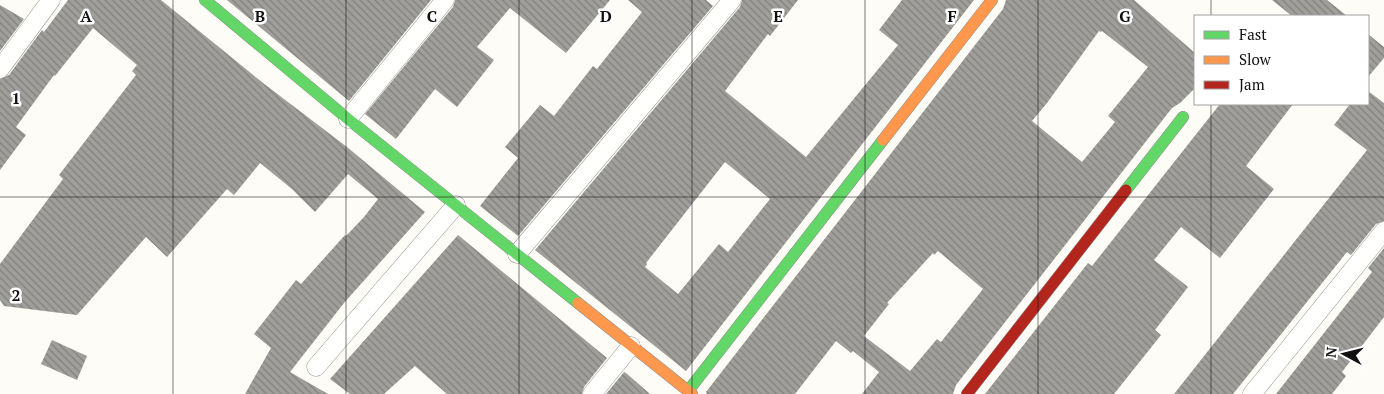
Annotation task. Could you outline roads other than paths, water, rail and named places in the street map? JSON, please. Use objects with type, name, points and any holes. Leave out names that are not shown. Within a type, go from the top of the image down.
[{"type":"street","points":[[0,69],[51,0]]},
{"type":"street","points":[[205,0],[348,119],[690,392],[992,0]]},
{"type":"street","points":[[348,119],[445,0]]},
{"type":"street","points":[[517,254],[732,0]]},
{"type":"street","points":[[967,394],[1183,117]]},
{"type":"street","points":[[316,366],[456,205]]},
{"type":"street","points":[[1252,394],[1384,232]]},
{"type":"street","points":[[592,394],[631,346]]}]
